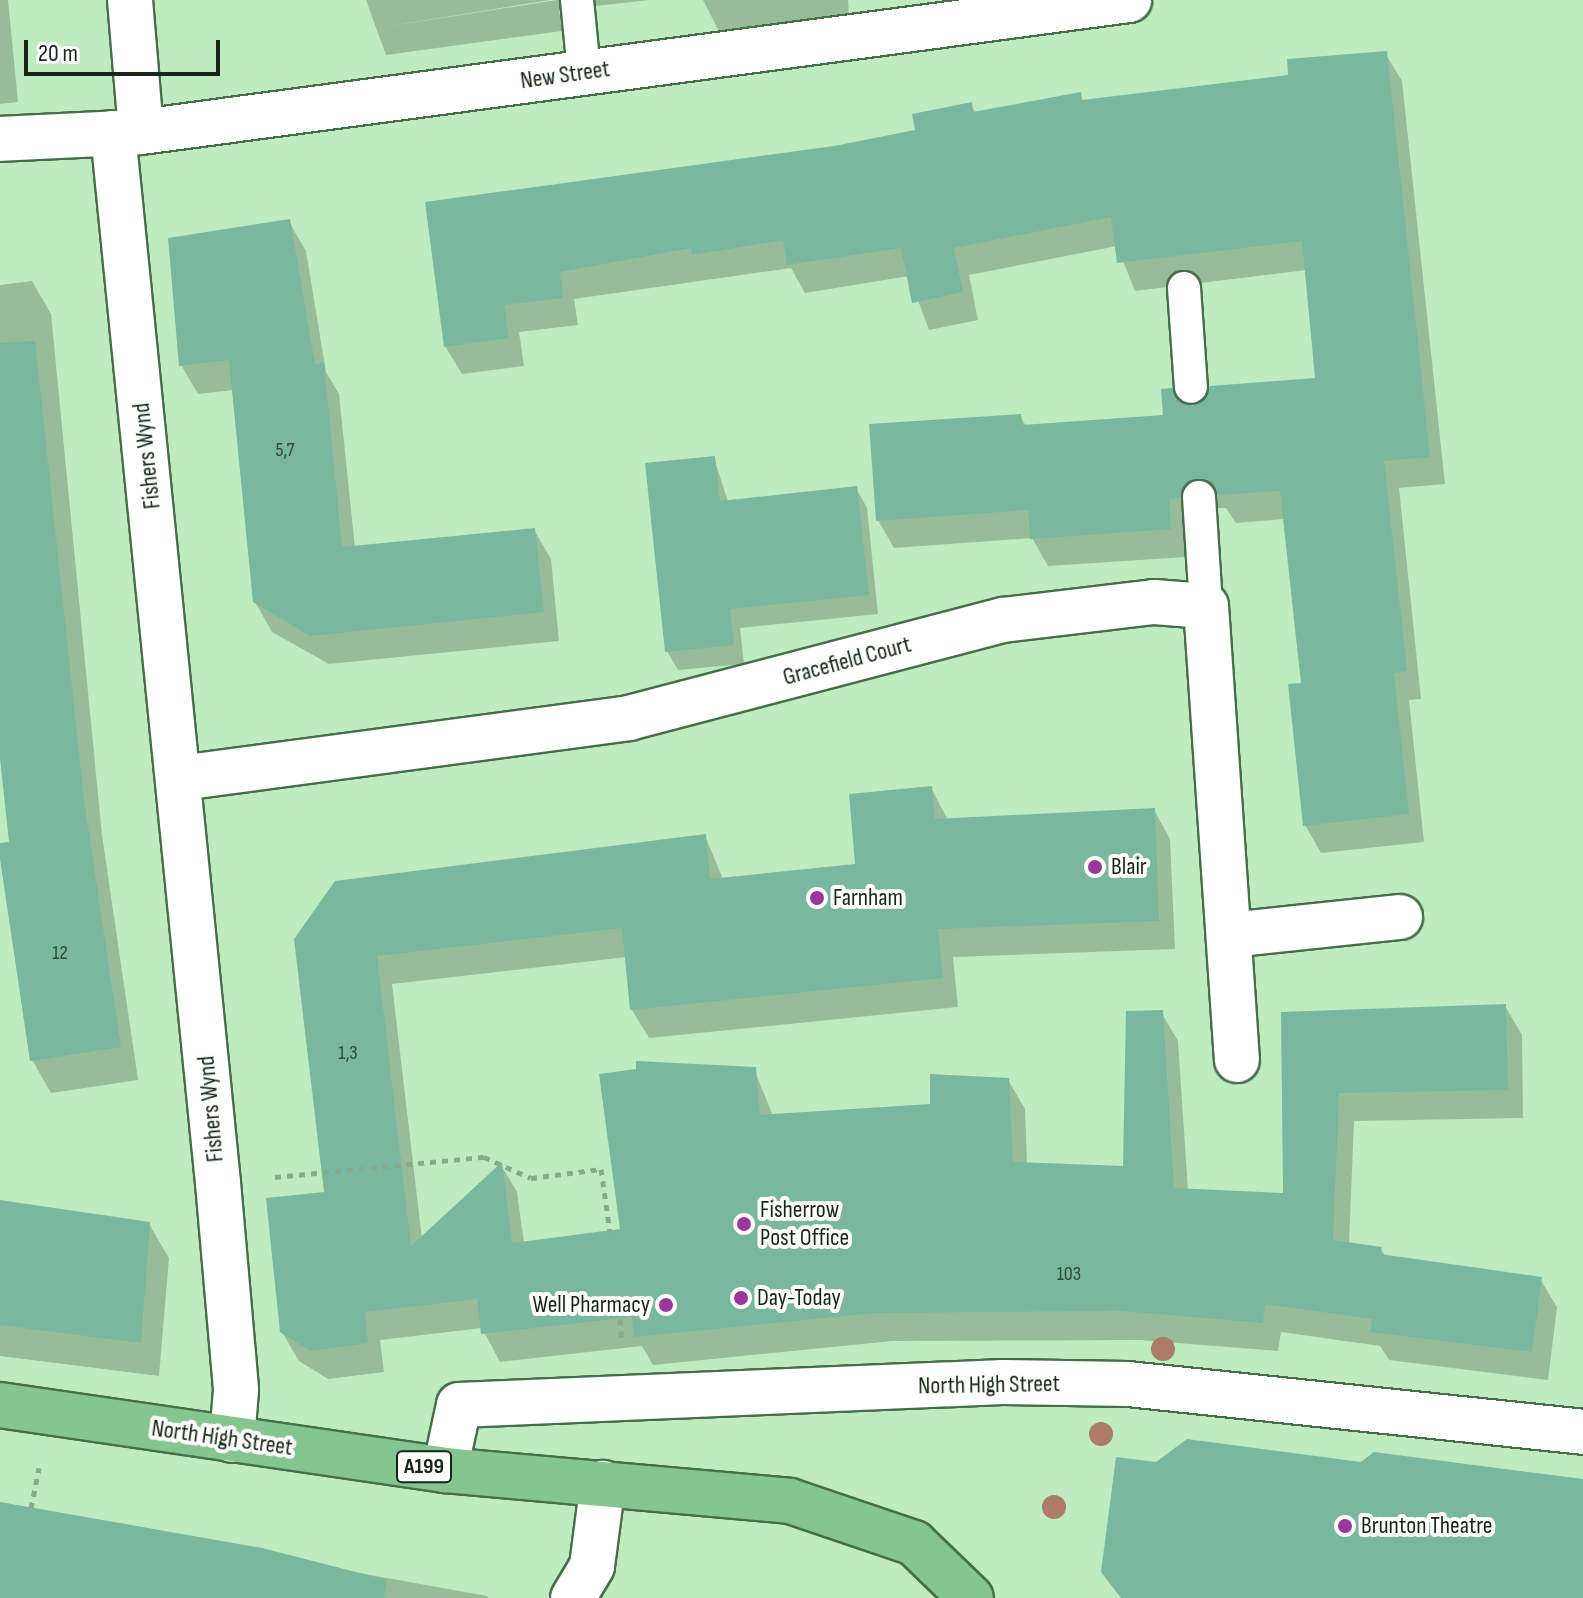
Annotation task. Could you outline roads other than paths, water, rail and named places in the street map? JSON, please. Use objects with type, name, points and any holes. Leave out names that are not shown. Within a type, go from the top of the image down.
[{"type":"main road","name":"North High Street","points":[[0,1405],[445,1470],[790,1501],[848,1516],[914,1543],[971,1598]]},
{"type":"street","name":"Fishers Wynd","points":[[130,0],[127,133],[236,1390],[232,1440]]},
{"type":"street","name":"New Street","points":[[0,139],[127,133],[1129,0]]},
{"type":"street","name":"Gracefield Court","points":[[181,778],[490,741],[629,718],[1003,620],[1154,602],[1206,606]]},
{"type":"street","points":[[1206,606],[1237,1060]]},
{"type":"street","points":[[1229,935],[1400,917]]},
{"type":"street","name":"North High Street","points":[[445,1470],[459,1405],[1003,1382],[1128,1384],[1583,1432]]},
{"type":"street","points":[[573,1598],[592,1566],[603,1483]]},
{"type":"lane","points":[[577,0],[584,72]]},
{"type":"lane","points":[[1184,288],[1191,387]]},
{"type":"lane","points":[[1199,497],[1206,606]]},
{"type":"place","name":"Blair","points":[[1095,867]]},
{"type":"place","name":"Farnham","points":[[817,898]]},
{"type":"place","name":"Fisherrow Post Office","points":[[744,1224]]},
{"type":"place","name":"Day-Today","points":[[741,1298]]},
{"type":"place","name":"Well Pharmacy","points":[[666,1305]]},
{"type":"place","name":"Brunton Theatre","points":[[1345,1526]]}]
